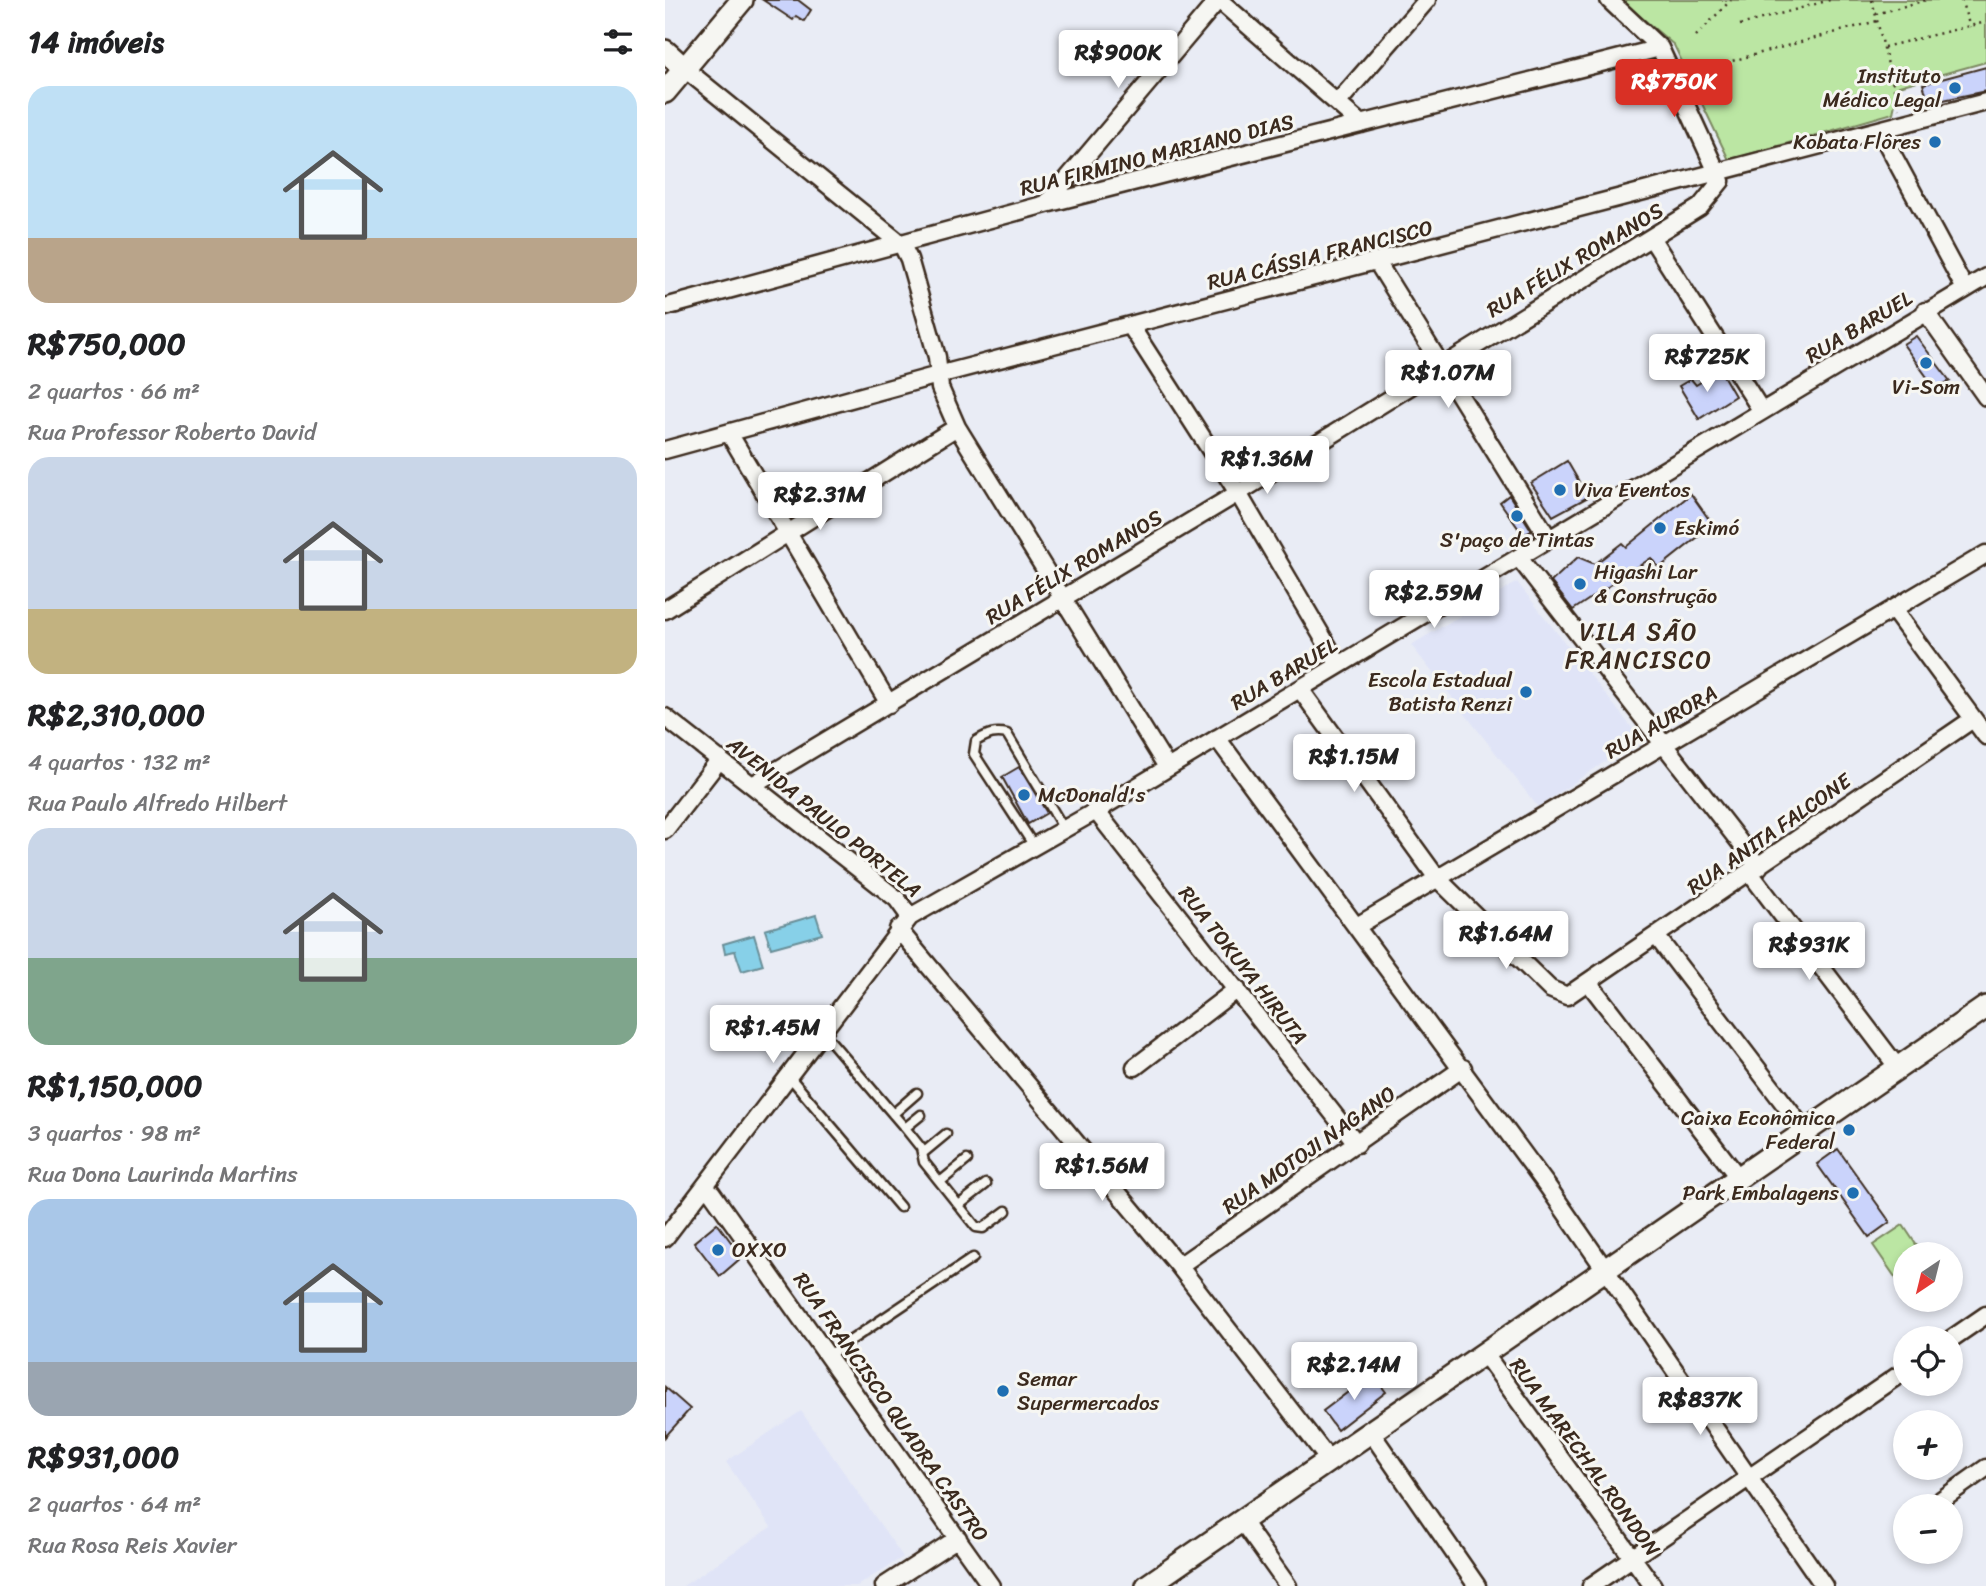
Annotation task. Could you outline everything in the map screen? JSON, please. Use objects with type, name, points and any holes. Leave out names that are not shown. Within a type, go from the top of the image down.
[{"type":"main road","points":[[665,92],[742,0]]},
{"type":"main road","points":[[665,51],[685,69]]},
{"type":"main road","points":[[1147,1586],[1986,1007]]},
{"type":"street","points":[[1046,204],[1218,0],[1339,102],[1361,124]]},
{"type":"street","points":[[1339,102],[1427,0]]},
{"type":"street","points":[[1609,0],[1660,48],[1718,174]]},
{"type":"street","name":"RUA FIRMINO MARIANO DIAS","points":[[665,307],[1046,204],[1660,48]]},
{"type":"street","points":[[685,69],[902,245],[909,259],[937,357],[938,375],[945,401],[957,427],[1167,766]]},
{"type":"street","name":"RUA CÁSSIA FRANCISCO","points":[[665,450],[938,375],[1718,174],[1986,102]]},
{"type":"street","points":[[1881,131],[1965,289]]},
{"type":"street","name":"RUA FÉLIX ROMANOS","points":[[754,784],[1238,493],[1442,365],[1651,240],[1711,198],[1721,181],[1718,174]]},
{"type":"street","points":[[1651,240],[1761,410]]},
{"type":"street","points":[[1377,262],[1549,539]]},
{"type":"street","name":"RUA BARUEL","points":[[1034,846],[1300,690],[1761,410],[1986,277]]},
{"type":"street","points":[[1925,312],[1986,397]]},
{"type":"street","points":[[1130,325],[1238,493],[1339,665]]},
{"type":"street","points":[[665,610],[785,532],[957,427]]},
{"type":"street","points":[[729,433],[785,532],[889,704]]},
{"type":"street","name":"RUA AURORA","points":[[1357,926],[1894,611],[1986,554]]},
{"type":"street","points":[[1520,558],[1755,870],[1898,1068]]},
{"type":"street","points":[[1894,611],[1986,736]]},
{"type":"street","points":[[1300,690],[1437,878]]},
{"type":"street","name":"AVENIDA PAULO PORTELA","points":[[665,717],[754,784],[897,899],[910,917],[1034,846]]},
{"type":"street","name":"RUA ANITA FALCONE","points":[[1437,878],[1550,989],[1567,996],[1589,984],[1973,719]]},
{"type":"street","points":[[1217,738],[1463,1068],[1751,1475],[1824,1586]]},
{"type":"street","points":[[665,830],[720,759]]},
{"type":"street","name":"RUA TOKUYA HIRUTA","points":[[1096,811],[1357,1144]]},
{"type":"street","points":[[667,1231],[704,1187],[898,929],[910,917]]},
{"type":"street","points":[[898,929],[1179,1266],[1329,1460]]},
{"type":"street","points":[[1657,937],[1805,1131]]},
{"type":"street","points":[[1589,984],[1738,1177]]},
{"type":"street","points":[[1135,1067],[1237,989]]},
{"type":"street","name":"RUA MOTOJI NAGANO","points":[[1179,1266],[1463,1068]]},
{"type":"street","name":"RUA FRANCISCO QUADRA CASTRO","points":[[704,1187],[712,1193],[829,1355],[991,1586]]},
{"type":"street","points":[[1963,1331],[1985,1317]]},
{"type":"street","name":"RUA MARECHAL RONDON","points":[[1484,1353],[1653,1586]]},
{"type":"street","points":[[1591,1586],[1893,1379]]},
{"type":"street","points":[[1370,1431],[1477,1586]]},
{"type":"street","points":[[1949,1494],[1986,1468]]},
{"type":"street","points":[[1241,1520],[1288,1586]]},
{"type":"street","points":[[884,1586],[958,1538]]},
{"type":"lane","points":[[1034,846],[974,754],[977,741],[987,735],[997,732],[1007,734],[1064,829]]},
{"type":"lane","points":[[821,1030],[905,1128],[923,1153],[924,1162],[979,1229],[1006,1211]]},
{"type":"lane","points":[[788,1076],[900,1207]]},
{"type":"lane","points":[[893,1114],[917,1093]]},
{"type":"lane","points":[[905,1128],[921,1115]]},
{"type":"lane","points":[[923,1153],[946,1134]]},
{"type":"lane","points":[[940,1182],[967,1160]]},
{"type":"lane","points":[[959,1205],[986,1184]]},
{"type":"lane","points":[[829,1355],[973,1258]]},
{"type":"path","points":[[1696,36],[1731,0]]},
{"type":"path","points":[[1740,25],[1830,0]]},
{"type":"path","points":[[1872,0],[1903,125]]},
{"type":"path","points":[[1876,15],[1926,0]]},
{"type":"path","points":[[1961,0],[1970,27]]},
{"type":"path","points":[[1699,70],[1877,21]]},
{"type":"path","points":[[1884,47],[1986,22]]},
{"type":"shaded area","name":"Escola Estadual Batista Renzi","points":[[1517,582],[1640,738],[1538,807],[1411,645]]},
{"type":"shaded area","points":[[801,1411],[903,1557],[857,1586],[683,1586],[771,1527],[726,1462]]},
{"type":"green space","points":[[1621,0],[1986,0],[1986,62],[1899,86],[1893,113],[1729,160],[1674,45]]},
{"type":"green space","points":[[1903,1225],[1914,1242],[1893,1242],[1893,1274],[1873,1245]]},
{"type":"water","points":[[816,915],[822,934],[771,948],[765,930]]},
{"type":"water","points":[[754,935],[763,965],[742,971],[735,951],[725,953],[723,944]]},
{"type":"building","points":[[763,0],[798,0],[811,10],[804,21],[796,16],[793,20]]},
{"type":"building","name":"Instituto Médico Legal","points":[[1986,67],[1986,91],[1929,103],[1923,84]]},
{"type":"building","name":"Vi-Som","points":[[1916,336],[1950,381],[1935,388],[1903,344]]},
{"type":"building","points":[[1720,370],[1735,396],[1699,419],[1679,386],[1691,379],[1696,385]]},
{"type":"building","name":"Viva Eventos","points":[[1567,461],[1588,497],[1553,516],[1531,483]]},
{"type":"building","points":[[1691,494],[1713,525],[1659,568],[1651,558],[1573,610],[1551,582],[1578,557],[1595,564],[1622,543],[1626,547]]},
{"type":"building","name":"S'paço de Tintas","points":[[1509,495],[1532,531],[1523,535],[1500,502]]},
{"type":"building","name":"McDonald's","points":[[1019,767],[1047,813],[1028,824],[1002,777]]},
{"type":"building","name":"Park Embalagens","points":[[1838,1149],[1890,1222],[1869,1237],[1817,1164]]},
{"type":"building","name":"OXXO","points":[[717,1223],[742,1257],[720,1276],[694,1242]]},
{"type":"building","points":[[1372,1374],[1386,1392],[1337,1430],[1323,1411]]},
{"type":"building","points":[[665,1387],[690,1409],[665,1437]]},
{"type":"place","name":"Instituto Médico Legal","points":[[1955,88]]},
{"type":"place","name":"Kobata Flôres","points":[[1935,142]]},
{"type":"place","name":"Vi-Som","points":[[1926,363]]},
{"type":"place","name":"Viva Eventos","points":[[1560,490]]},
{"type":"place","name":"S'paço de Tintas","points":[[1517,516]]},
{"type":"place","name":"Eskimó","points":[[1660,528]]},
{"type":"place","name":"Higashi Lar & Construção","points":[[1580,584]]},
{"type":"place","name":"Escola Estadual Batista Renzi","points":[[1526,692]]},
{"type":"place","name":"McDonald's","points":[[1024,795]]},
{"type":"place","name":"Caixa Econômica Federal","points":[[1849,1130]]},
{"type":"place","name":"Park Embalagens","points":[[1853,1193]]},
{"type":"place","name":"OXXO","points":[[718,1250]]},
{"type":"place","name":"Semar Supermercados","points":[[1003,1391]]},
{"type":"district","name":"VILA SÃO FRANCISCO","points":[[1639,646]]}]
